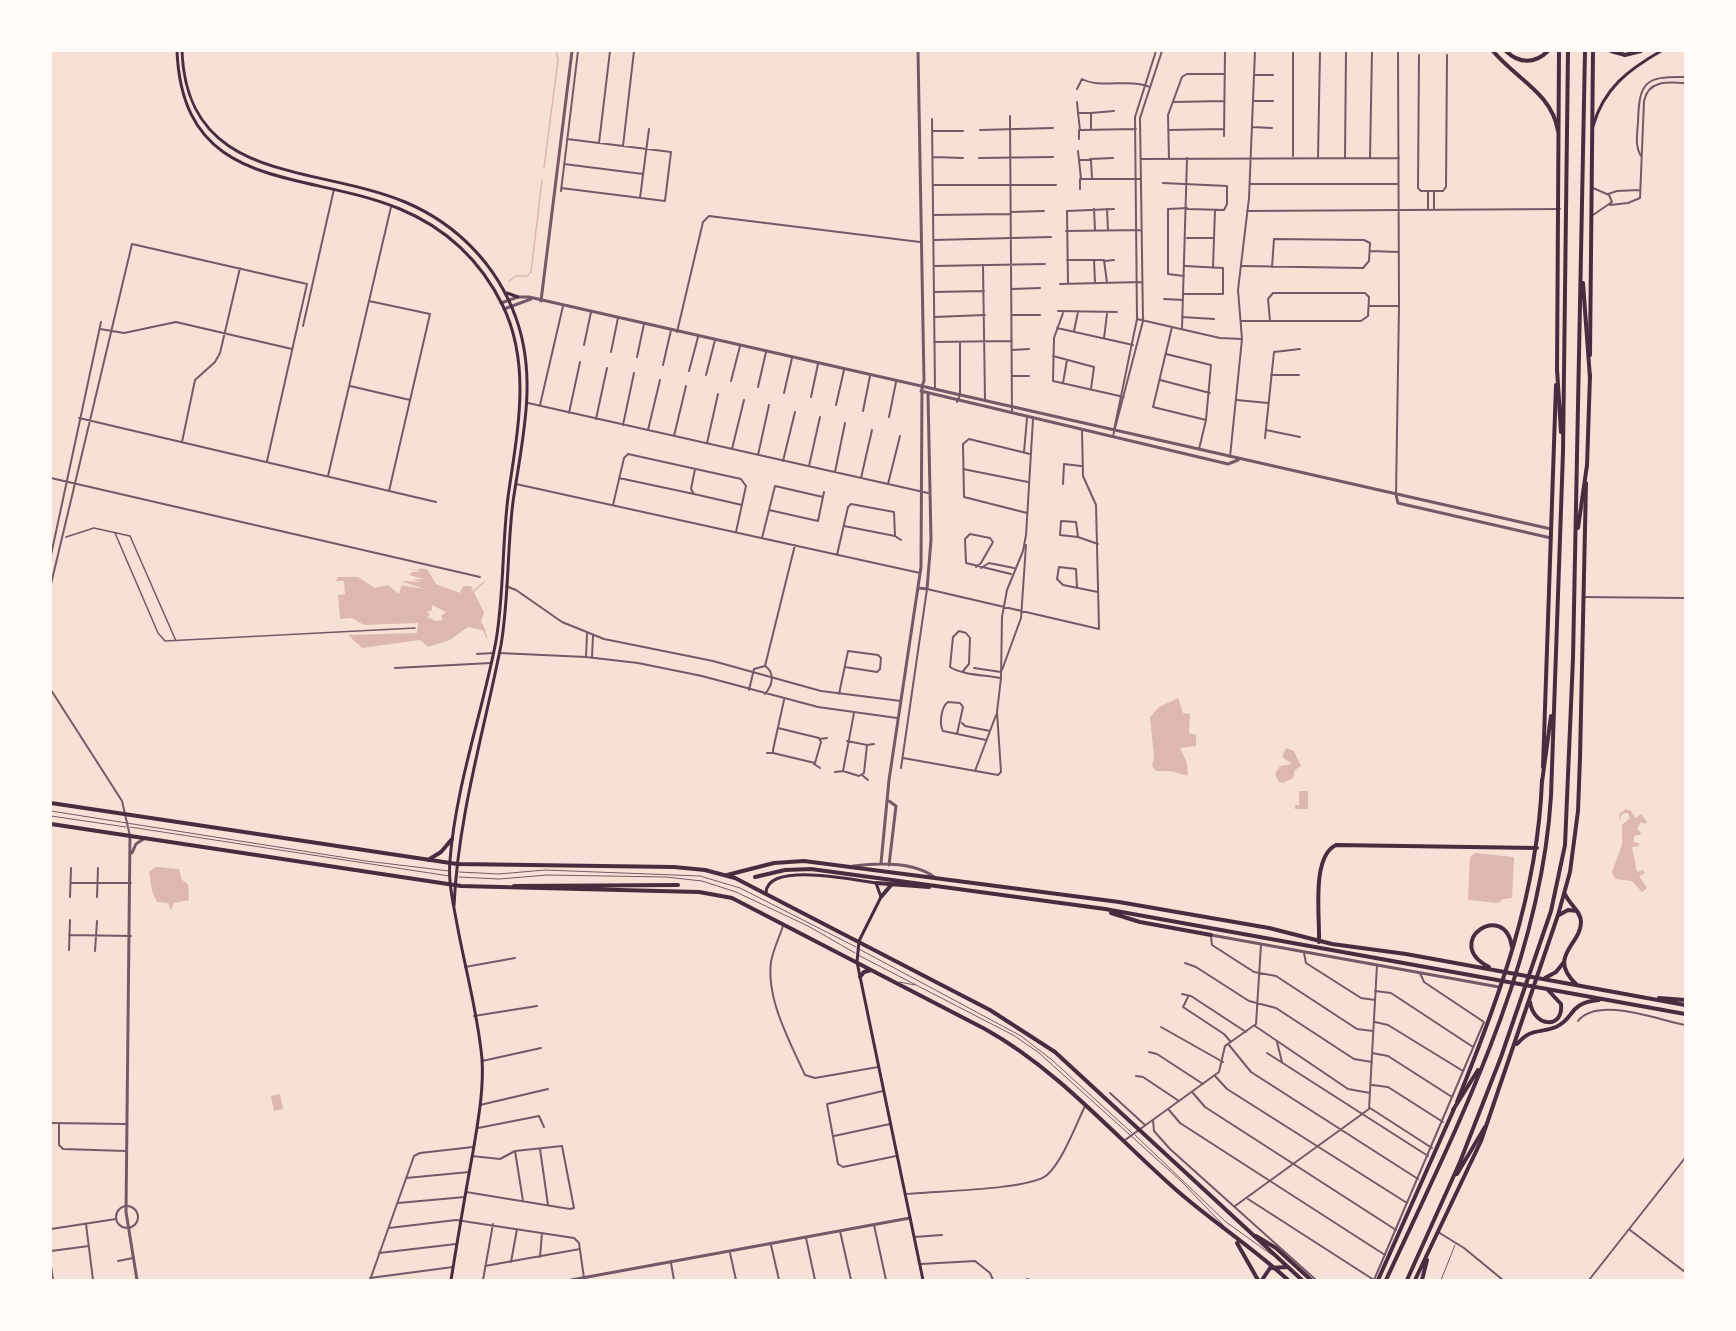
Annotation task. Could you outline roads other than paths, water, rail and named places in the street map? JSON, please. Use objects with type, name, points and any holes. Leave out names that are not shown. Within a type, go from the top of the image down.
[{"type":"main road","points":[[177,51],[179,82],[187,107],[202,132],[220,150],[252,168],[392,205],[428,222],[456,243],[482,271],[504,309],[518,351],[521,390],[493,653],[467,754],[449,863],[454,911],[482,1061],[480,1105],[451,1280]]},
{"type":"main road","points":[[182,51],[184,77],[192,103],[208,129],[225,145],[253,160],[387,196],[424,211],[471,246],[489,267],[511,305],[526,356],[528,403],[516,484],[499,653],[471,774],[456,872],[454,911]]},
{"type":"main road","points":[[1493,51],[1546,100],[1555,118],[1558,131]]},
{"type":"main road","points":[[1506,51],[1517,59],[1527,61],[1539,58],[1548,51]]},
{"type":"main road","points":[[1376,1280],[1453,1110],[1491,1010],[1526,902],[1537,848],[1542,782],[1557,369],[1560,209],[1559,51]]},
{"type":"main road","points":[[1386,1280],[1465,1110],[1524,945],[1541,875],[1550,812],[1563,452],[1568,51]]},
{"type":"main road","points":[[1407,1280],[1449,1188],[1502,1058],[1551,911],[1561,870],[1568,812],[1582,274],[1585,51]]},
{"type":"main road","points":[[1415,1280],[1467,1172],[1515,1047],[1565,893],[1573,854],[1578,802],[1582,597],[1590,378],[1593,51]]},
{"type":"main road","points":[[1611,51],[1629,55],[1641,51]]},
{"type":"main road","points":[[1593,128],[1600,106],[1616,82],[1633,68],[1661,51]]},
{"type":"main road","points":[[1582,274],[1590,378]]},
{"type":"main road","points":[[505,292],[518,297]]},
{"type":"main road","points":[[1557,369],[1563,452]]},
{"type":"main road","points":[[1575,547],[1587,465]]},
{"type":"main road","points":[[1542,782],[1553,697]]},
{"type":"main road","points":[[51,803],[457,864],[674,867],[726,875],[859,941],[1025,1030],[1055,1053],[1140,1129],[1302,1280]]},
{"type":"main road","points":[[51,824],[456,885],[707,893],[739,901],[1009,1043],[1036,1063],[1233,1237],[1288,1280]]},
{"type":"main road","points":[[428,860],[443,851],[452,839]]},
{"type":"main road","points":[[1319,948],[1320,865],[1325,852],[1336,844],[1537,848]]},
{"type":"main road","points":[[726,875],[786,861],[851,867],[1119,902],[1276,930],[1320,941],[1685,1005]]},
{"type":"main road","points":[[754,877],[785,870],[811,869],[1105,909],[1685,1014]]},
{"type":"main road","points":[[766,893],[767,883],[771,879],[792,875],[817,875],[876,883],[937,886]]},
{"type":"main road","points":[[876,883],[881,897]]},
{"type":"main road","points":[[892,884],[881,897],[859,941],[857,962],[923,1280]]},
{"type":"main road","points":[[495,888],[533,885],[678,885]]},
{"type":"main road","points":[[1565,893],[1581,918],[1581,927],[1568,948],[1565,962],[1569,976],[1577,985]]},
{"type":"main road","points":[[1105,909],[1131,920],[1211,935]]},
{"type":"main road","points":[[1558,915],[1565,910],[1577,911]]},
{"type":"main road","points":[[1495,970],[1480,961],[1473,952],[1472,942],[1477,932],[1487,925],[1501,928],[1508,936],[1512,951]]},
{"type":"main road","points":[[1541,978],[1556,972],[1565,962]]},
{"type":"main road","points":[[860,978],[864,972],[871,970]]},
{"type":"main road","points":[[1530,1000],[1532,1010],[1539,1020],[1548,1023],[1556,1020],[1561,1012],[1561,1004],[1556,996],[1542,987]]},
{"type":"main road","points":[[1646,998],[1685,1000]]},
{"type":"main road","points":[[1515,1047],[1530,1032],[1559,1026],[1579,1004],[1606,1000]]},
{"type":"main road","points":[[1484,1022],[1491,1010]]},
{"type":"main road","points":[[1453,1110],[1483,1062]]},
{"type":"main road","points":[[1449,1188],[1485,1127]]},
{"type":"main road","points":[[1252,1233],[1276,1248],[1311,1280]]},
{"type":"main road","points":[[1233,1237],[1260,1280],[1273,1267],[1288,1267]]},
{"type":"main road","points":[[1422,1280],[1430,1249]]},
{"type":"street","points":[[541,301],[572,51]]},
{"type":"street","points":[[567,139],[671,152],[665,201],[561,189],[567,139],[578,51]]},
{"type":"street","points":[[599,143],[610,51]]},
{"type":"street","points":[[622,146],[634,51]]},
{"type":"street","points":[[901,768],[927,589],[931,540],[928,493],[928,394],[924,381],[920,242],[918,51]]},
{"type":"street","points":[[1122,397],[1137,319],[1136,110],[1156,51]]},
{"type":"street","points":[[1112,437],[1143,321],[1140,129],[1142,109],[1162,51]]},
{"type":"street","points":[[1224,136],[1225,51]]},
{"type":"street","points":[[1228,464],[1237,400],[1242,339],[1238,295],[1250,184],[1255,51]]},
{"type":"street","points":[[1293,51],[1293,157]]},
{"type":"street","points":[[1318,158],[1320,51]]},
{"type":"street","points":[[1345,158],[1346,51]]},
{"type":"street","points":[[1370,158],[1372,51]]},
{"type":"street","points":[[1398,51],[1399,306],[1396,495],[1398,503],[1551,538]]},
{"type":"street","points":[[1419,55],[1418,188],[1443,191],[1446,187],[1447,55]]},
{"type":"street","points":[[1169,159],[1168,130],[1172,102],[1184,75],[1225,74]]},
{"type":"street","points":[[1254,75],[1273,75]]},
{"type":"street","points":[[1641,156],[1637,147],[1638,102],[1641,90],[1650,80],[1661,76],[1685,76]]},
{"type":"street","points":[[1077,89],[1082,79],[1088,82],[1134,82],[1150,87]]},
{"type":"street","points":[[1593,215],[1611,205],[1628,203],[1640,198],[1641,156],[1644,147],[1644,101],[1648,91],[1656,84],[1685,83]]},
{"type":"street","points":[[1172,102],[1224,101]]},
{"type":"street","points":[[1253,101],[1273,101]]},
{"type":"street","points":[[1638,102],[1644,101]]},
{"type":"street","points":[[1077,102],[1078,139]]},
{"type":"street","points":[[1078,113],[1114,111]]},
{"type":"street","points":[[1091,113],[1091,129]]},
{"type":"street","points":[[1010,116],[1012,414]]},
{"type":"street","points":[[932,118],[935,389]]},
{"type":"street","points":[[1252,127],[1272,128]]},
{"type":"street","points":[[640,198],[649,129]]},
{"type":"street","points":[[980,130],[1053,129]]},
{"type":"street","points":[[1079,130],[1140,129]]},
{"type":"street","points":[[1168,130],[1224,129]]},
{"type":"street","points":[[932,131],[963,130]]},
{"type":"street","points":[[1078,151],[1080,189]]},
{"type":"street","points":[[933,157],[963,158]]},
{"type":"street","points":[[980,158],[1053,158]]},
{"type":"street","points":[[1079,160],[1113,158]]},
{"type":"street","points":[[1182,329],[1187,158]]},
{"type":"street","points":[[1141,159],[1399,158]]},
{"type":"street","points":[[1090,159],[1092,179]]},
{"type":"street","points":[[564,164],[643,174]]},
{"type":"street","points":[[1080,179],[1141,179]]},
{"type":"street","points":[[1163,183],[1227,186],[1227,204],[1226,208],[1221,210],[1168,209],[1168,274],[1184,276]]},
{"type":"street","points":[[1250,184],[1398,184]]},
{"type":"street","points":[[933,185],[1056,185]]},
{"type":"street","points":[[1593,188],[1608,194],[1612,198],[1611,205]]},
{"type":"street","points":[[303,326],[334,189]]},
{"type":"street","points":[[1608,194],[1618,190],[1640,190]]},
{"type":"street","points":[[1428,191],[1428,210]]},
{"type":"street","points":[[1434,191],[1434,210]]},
{"type":"street","points":[[328,476],[392,205]]},
{"type":"street","points":[[1068,283],[1067,211],[1114,208]]},
{"type":"street","points":[[1094,209],[1095,231]]},
{"type":"street","points":[[1107,209],[1108,230]]},
{"type":"street","points":[[1247,211],[1560,209]]},
{"type":"street","points":[[1212,268],[1215,210]]},
{"type":"street","points":[[933,215],[1044,211]]},
{"type":"street","points":[[677,332],[703,222],[709,216],[920,242]]},
{"type":"street","points":[[1066,231],[1141,230]]},
{"type":"street","points":[[934,240],[1011,240],[1051,237]]},
{"type":"street","points":[[1186,238],[1214,238]]},
{"type":"street","points":[[1242,266],[1272,267],[1363,267],[1368,264],[1370,251],[1367,240],[1274,239],[1272,267]]},
{"type":"street","points":[[51,584],[132,244],[307,284],[267,461]]},
{"type":"street","points":[[1370,251],[1399,252]]},
{"type":"street","points":[[1067,260],[1114,260]]},
{"type":"street","points":[[1094,260],[1095,283]]},
{"type":"street","points":[[1105,261],[1107,283]]},
{"type":"street","points":[[934,266],[1045,264]]},
{"type":"street","points":[[983,265],[985,401]]},
{"type":"street","points":[[1183,294],[1223,294],[1223,268],[1185,266]]},
{"type":"street","points":[[182,442],[195,380],[218,358],[240,268]]},
{"type":"street","points":[[1060,284],[1142,282]]},
{"type":"street","points":[[1011,289],[1040,288]]},
{"type":"street","points":[[934,292],[984,291]]},
{"type":"street","points":[[1242,321],[1270,321],[1361,321],[1368,316],[1369,297],[1365,293],[1273,293],[1268,299],[1270,321]]},
{"type":"street","points":[[501,303],[518,297],[532,299],[1551,529]]},
{"type":"street","points":[[504,309],[532,299]]},
{"type":"street","points":[[1164,299],[1183,300]]},
{"type":"street","points":[[369,301],[430,314],[389,491]]},
{"type":"street","points":[[540,406],[563,306]]},
{"type":"street","points":[[1369,306],[1399,306]]},
{"type":"street","points":[[1058,311],[1063,313],[1117,312]]},
{"type":"street","points":[[584,345],[591,312]]},
{"type":"street","points":[[1074,332],[1078,312]]},
{"type":"street","points":[[1053,381],[1053,356],[1057,328],[1063,313]]},
{"type":"street","points":[[1104,338],[1106,313]]},
{"type":"street","points":[[934,317],[984,315]]},
{"type":"street","points":[[1012,315],[1040,315]]},
{"type":"street","points":[[1182,317],[1215,319]]},
{"type":"street","points":[[611,352],[618,318]]},
{"type":"street","points":[[1137,319],[1220,338],[1242,339]]},
{"type":"street","points":[[51,555],[101,322]]},
{"type":"street","points":[[100,329],[130,332],[169,322],[292,349]]},
{"type":"street","points":[[637,357],[644,324]]},
{"type":"street","points":[[1172,327],[1153,405],[1155,408],[1206,420]]},
{"type":"street","points":[[1057,328],[1137,345]]},
{"type":"street","points":[[663,365],[671,330]]},
{"type":"street","points":[[689,371],[698,337]]},
{"type":"street","points":[[706,375],[715,340]]},
{"type":"street","points":[[934,342],[1012,341]]},
{"type":"street","points":[[957,402],[960,395],[960,342]]},
{"type":"street","points":[[731,381],[740,346]]},
{"type":"street","points":[[1012,350],[1029,349]]},
{"type":"street","points":[[1265,438],[1275,350],[1300,349]]},
{"type":"street","points":[[758,387],[766,352]]},
{"type":"street","points":[[1166,354],[1211,365],[1210,393],[1199,450]]},
{"type":"street","points":[[1053,356],[1095,367],[1091,389]]},
{"type":"street","points":[[784,393],[792,358]]},
{"type":"street","points":[[1063,383],[1067,360]]},
{"type":"street","points":[[569,412],[580,362]]},
{"type":"street","points":[[811,397],[818,364]]},
{"type":"street","points":[[596,419],[607,368]]},
{"type":"street","points":[[836,405],[844,370]]},
{"type":"street","points":[[623,425],[634,373]]},
{"type":"street","points":[[1271,375],[1299,375]]},
{"type":"street","points":[[863,411],[870,376]]},
{"type":"street","points":[[1012,376],[1029,376]]},
{"type":"street","points":[[648,430],[660,380]]},
{"type":"street","points":[[1159,380],[1210,393]]},
{"type":"street","points":[[920,387],[924,381]]},
{"type":"street","points":[[1047,381],[1122,397]]},
{"type":"street","points":[[889,417],[896,382]]},
{"type":"street","points":[[350,386],[410,400]]},
{"type":"street","points":[[674,436],[686,387]]},
{"type":"street","points":[[881,864],[898,718],[921,573],[923,492],[922,392],[920,387]]},
{"type":"street","points":[[922,392],[1228,464],[1240,460]]},
{"type":"street","points":[[707,444],[718,394]]},
{"type":"street","points":[[732,449],[744,400]]},
{"type":"street","points":[[1237,400],[1268,404]]},
{"type":"street","points":[[528,403],[928,493]]},
{"type":"street","points":[[758,455],[769,405]]},
{"type":"street","points":[[783,461],[795,412]]},
{"type":"street","points":[[809,466],[820,417]]},
{"type":"street","points":[[79,418],[436,502]]},
{"type":"street","points":[[1024,453],[1027,418]]},
{"type":"street","points":[[1001,672],[1017,634],[1022,611],[1033,419]]},
{"type":"street","points":[[835,472],[845,423]]},
{"type":"street","points":[[1266,429],[1300,437]]},
{"type":"street","points":[[861,478],[872,430]]},
{"type":"street","points":[[918,588],[1099,629],[1096,502],[1084,478],[1082,430]]},
{"type":"street","points":[[888,484],[900,436]]},
{"type":"street","points":[[1027,513],[964,497],[963,444],[965,440],[1030,454]]},
{"type":"street","points":[[613,505],[626,455],[695,468],[746,482],[736,532]]},
{"type":"street","points":[[1063,484],[1064,464],[1082,466]]},
{"type":"street","points":[[694,494],[691,489],[695,468]]},
{"type":"street","points":[[963,469],[1029,482]]},
{"type":"street","points":[[51,478],[480,577]]},
{"type":"street","points":[[619,478],[742,505]]},
{"type":"street","points":[[516,484],[921,573]]},
{"type":"street","points":[[762,538],[775,486],[823,497]]},
{"type":"street","points":[[769,510],[818,520],[824,492]]},
{"type":"street","points":[[837,555],[848,506],[854,503],[894,512],[896,516],[895,536]]},
{"type":"street","points":[[1509,528],[1510,520]]},
{"type":"street","points":[[1078,537],[1076,522],[1061,521],[1060,536],[1078,537],[1098,544]]},
{"type":"street","points":[[843,526],[895,536],[901,540]]},
{"type":"street","points":[[66,537],[94,528],[130,536],[177,642]]},
{"type":"street","points":[[115,533],[158,633],[165,641],[415,628]]},
{"type":"street","points":[[976,567],[986,556],[993,543],[992,539],[973,534],[967,536],[965,561],[976,567],[1012,574]]},
{"type":"street","points":[[903,758],[998,775],[1000,772],[997,712],[1001,678],[1003,606],[1014,568],[1023,551],[1026,535]]},
{"type":"street","points":[[765,666],[795,545]]},
{"type":"street","points":[[986,556],[989,563]]},
{"type":"street","points":[[981,568],[989,563],[1014,568]]},
{"type":"street","points":[[1077,588],[1076,569],[1059,567],[1057,579],[1060,584],[1077,588],[1098,592]]},
{"type":"street","points":[[506,586],[519,592],[554,618],[594,636],[697,657],[772,679],[839,694],[901,701]]},
{"type":"street","points":[[1582,597],[1685,598]]},
{"type":"street","points":[[963,671],[969,662],[970,638],[966,633],[958,632],[953,637],[949,663],[951,668],[963,671],[1001,678]]},
{"type":"street","points":[[586,657],[588,634]]},
{"type":"street","points":[[592,657],[594,636]]},
{"type":"street","points":[[839,694],[848,651],[879,655],[881,658],[880,669],[877,672],[845,668]]},
{"type":"street","points":[[477,654],[493,653]]},
{"type":"street","points":[[499,653],[592,657],[672,669],[784,699],[854,713],[898,718]]},
{"type":"street","points":[[969,662],[974,668],[1001,672]]},
{"type":"street","points":[[395,668],[491,663]]},
{"type":"street","points":[[749,690],[756,667],[765,666],[771,670],[772,679],[765,694]]},
{"type":"street","points":[[969,672],[974,668]]},
{"type":"street","points":[[51,690],[119,797],[129,827],[131,936],[126,1206],[137,1280]]},
{"type":"street","points":[[773,753],[784,699]]},
{"type":"street","points":[[959,734],[961,705],[946,702],[941,728],[945,732],[986,740]]},
{"type":"street","points":[[975,771],[997,712]]},
{"type":"street","points":[[843,771],[854,713]]},
{"type":"street","points":[[961,721],[965,726],[990,732]]},
{"type":"street","points":[[959,734],[965,726]]},
{"type":"street","points":[[778,728],[820,739],[827,738]]},
{"type":"street","points":[[814,764],[820,739]]},
{"type":"street","points":[[848,741],[874,744]]},
{"type":"street","points":[[862,775],[867,745]]},
{"type":"street","points":[[767,753],[814,764],[820,768]]},
{"type":"street","points":[[835,772],[843,771],[862,775],[868,780]]},
{"type":"street","points":[[889,801],[896,806],[889,865]]},
{"type":"street","points":[[131,857],[134,847],[145,838]]},
{"type":"street","points":[[851,867],[889,865],[920,870],[935,879]]},
{"type":"street","points":[[70,897],[71,868]]},
{"type":"street","points":[[97,897],[98,868]]},
{"type":"street","points":[[71,883],[131,883]]},
{"type":"street","points":[[69,950],[70,920]]},
{"type":"street","points":[[96,951],[97,921]]},
{"type":"street","points":[[784,924],[772,960],[772,986],[779,1012],[805,1075],[815,1078],[878,1067]]},
{"type":"street","points":[[69,935],[131,936]]},
{"type":"street","points":[[1373,1031],[1357,1029],[1276,976],[1259,973],[1212,945],[1211,935],[1499,987]]},
{"type":"street","points":[[1124,1141],[1215,1076],[1221,1070],[1224,1048],[1254,1026],[1258,1004],[1261,945]]},
{"type":"street","points":[[1304,953],[1306,963],[1361,998],[1375,1000]]},
{"type":"street","points":[[465,967],[515,958]]},
{"type":"street","points":[[1185,963],[1196,967],[1249,1001],[1274,1007],[1354,1059],[1372,1062]]},
{"type":"street","points":[[1235,1206],[1370,1108],[1377,965]]},
{"type":"street","points":[[1246,1198],[1376,1280],[1484,1022],[1424,982],[1420,973]]},
{"type":"street","points":[[1375,991],[1390,993],[1473,1047]]},
{"type":"street","points":[[1182,994],[1189,996],[1246,1032]]},
{"type":"street","points":[[1189,996],[1183,1007],[1224,1034],[1251,1072],[1418,1179]]},
{"type":"street","points":[[474,1016],[537,1006]]},
{"type":"street","points":[[1578,1021],[1589,1011],[1605,1009],[1685,1025]]},
{"type":"street","points":[[1374,1022],[1388,1025],[1463,1071]]},
{"type":"street","points":[[1254,1026],[1348,1089],[1370,1093]]},
{"type":"street","points":[[1161,1027],[1222,1062]]},
{"type":"street","points":[[1276,1040],[1282,1062]]},
{"type":"street","points":[[482,1061],[541,1048]]},
{"type":"street","points":[[1149,1052],[1155,1053],[1203,1084]]},
{"type":"street","points":[[1267,1053],[1428,1156]]},
{"type":"street","points":[[1372,1053],[1388,1056],[1452,1097]]},
{"type":"street","points":[[1136,1076],[1143,1077],[1179,1101]]},
{"type":"street","points":[[1215,1076],[1227,1089],[1407,1203]]},
{"type":"street","points":[[1371,1084],[1388,1088],[1443,1122]]},
{"type":"street","points":[[480,1105],[548,1089]]},
{"type":"street","points":[[883,1091],[827,1104],[833,1136],[840,1167],[896,1156]]},
{"type":"street","points":[[1192,1092],[1205,1107],[1396,1230]]},
{"type":"street","points":[[1110,1093],[1145,1125]]},
{"type":"street","points":[[904,1194],[1010,1185],[1042,1179],[1054,1166],[1085,1106]]},
{"type":"street","points":[[1370,1108],[1432,1148]]},
{"type":"street","points":[[1168,1109],[1180,1123],[1385,1255]]},
{"type":"street","points":[[476,1129],[539,1116],[544,1127]]},
{"type":"street","points":[[1154,1120],[1152,1125],[1155,1132],[1316,1280]]},
{"type":"street","points":[[51,1124],[128,1124]]},
{"type":"street","points":[[59,1124],[60,1148],[128,1151]]},
{"type":"street","points":[[833,1136],[890,1124]]},
{"type":"street","points":[[398,1203],[466,1194],[573,1209],[566,1159],[561,1146],[515,1151],[500,1159],[472,1155]]},
{"type":"street","points":[[453,1267],[370,1279],[406,1178],[418,1154],[473,1147]]},
{"type":"street","points":[[540,1148],[548,1205]]},
{"type":"street","points":[[515,1151],[523,1201]]},
{"type":"street","points":[[1589,1280],[1685,1158]]},
{"type":"street","points":[[406,1178],[469,1172]]},
{"type":"street","points":[[126,1206],[135,1210],[137,1216],[134,1224],[128,1227],[122,1226],[117,1219],[118,1210],[126,1206]]},
{"type":"street","points":[[572,1280],[910,1218]]},
{"type":"street","points":[[51,1229],[117,1219]]},
{"type":"street","points":[[388,1228],[461,1220],[576,1239],[580,1249],[584,1278]]},
{"type":"street","points":[[86,1224],[93,1280]]},
{"type":"street","points":[[483,1280],[493,1224]]},
{"type":"street","points":[[874,1225],[886,1280]]},
{"type":"street","points":[[511,1262],[517,1228]]},
{"type":"street","points":[[1629,1229],[1685,1272]]},
{"type":"street","points":[[840,1232],[851,1280]]},
{"type":"street","points":[[1438,1232],[1456,1242],[1503,1280]]},
{"type":"street","points":[[540,1257],[542,1233]]},
{"type":"street","points":[[914,1237],[942,1235]]},
{"type":"street","points":[[806,1238],[815,1280]]},
{"type":"street","points":[[379,1253],[457,1244]]},
{"type":"street","points":[[771,1245],[779,1280]]},
{"type":"street","points":[[51,1251],[88,1246]]},
{"type":"street","points":[[485,1266],[580,1249]]},
{"type":"street","points":[[730,1252],[736,1280]]},
{"type":"street","points":[[118,1261],[133,1258]]},
{"type":"street","points":[[919,1264],[975,1261],[993,1280]]},
{"type":"street","points":[[671,1263],[674,1280]]},
{"type":"street","points":[[51,1266],[53,1280]]},
{"type":"street","points":[[600,1275],[602,1280]]},
{"type":"lane","points":[[51,810],[366,861],[456,872],[499,874],[545,870],[700,876],[740,888],[857,947],[1021,1036],[1043,1052],[1134,1134],[1226,1222],[1280,1260]]},
{"type":"lane","points":[[51,816],[456,877],[499,879],[547,875],[666,877],[702,881],[746,897],[1025,1042],[1181,1181],[1247,1248]]},
{"type":"lane","points":[[894,981],[918,985]]},
{"type":"lane","points":[[1441,1280],[1456,1242]]},
{"type":"waterway","points":[[544,168],[558,60],[556,51]]},
{"type":"waterway","points":[[509,281],[516,276],[527,276],[531,272],[542,180]]},
{"type":"waterway","points":[[474,591],[484,582]]},
{"type":"waterway","points":[[484,631],[487,638]]}]
